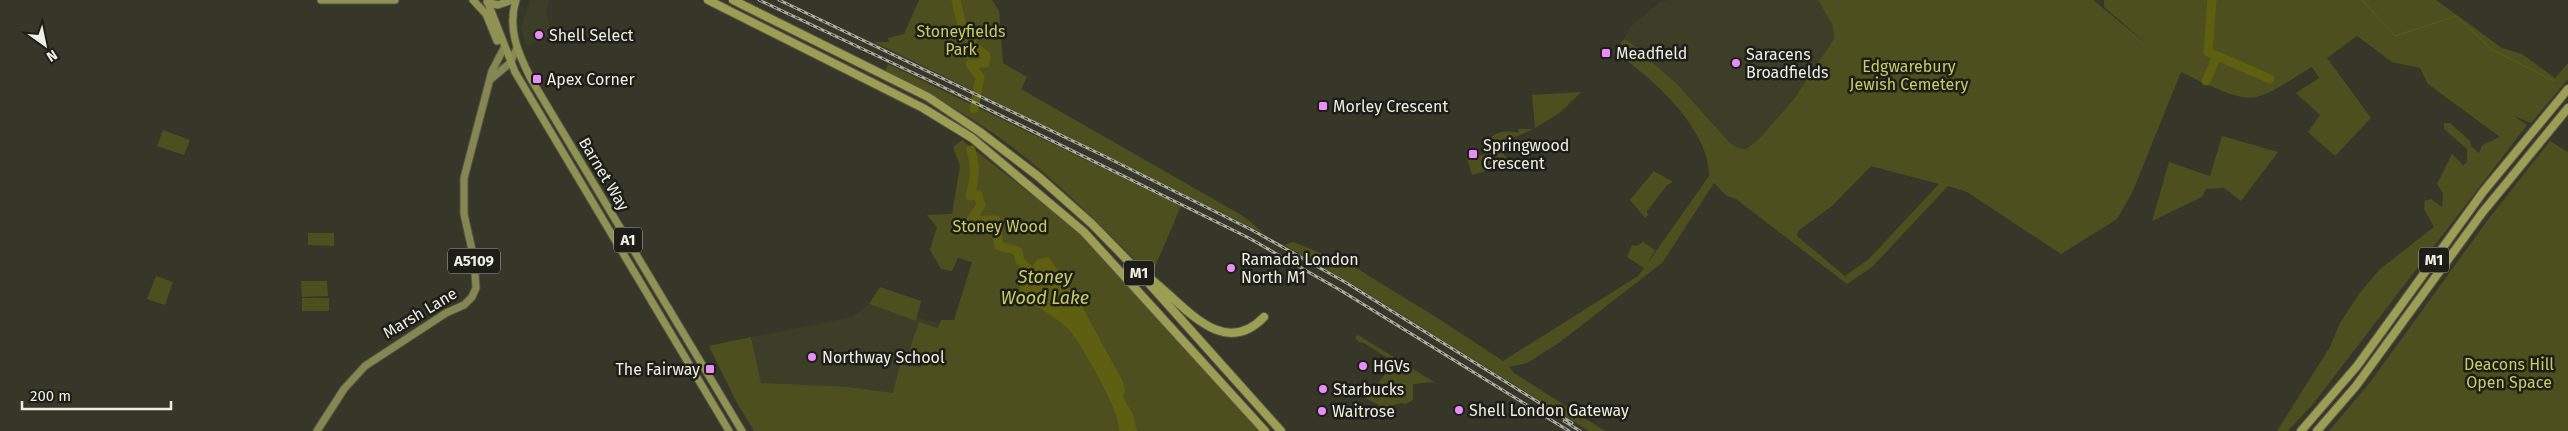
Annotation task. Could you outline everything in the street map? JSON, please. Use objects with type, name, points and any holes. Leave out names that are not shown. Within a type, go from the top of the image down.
[{"type":"highway","points":[[320,0],[395,0]]},
{"type":"highway","name":"A1","points":[[473,0],[486,14],[498,43],[504,48]]},
{"type":"highway","points":[[486,1],[498,5],[512,0]]},
{"type":"highway","name":"Barnet Way","points":[[516,0],[512,28],[517,48],[536,87],[742,431]]},
{"type":"highway","name":"M1","points":[[708,0],[923,108],[972,138],[1084,232],[1265,431]]},
{"type":"highway","name":"M1","points":[[733,0],[928,97],[980,132],[1039,177],[1077,210],[1136,269],[1281,431]]},
{"type":"highway","name":"Barnet Way","points":[[486,1],[510,63],[729,431]]},
{"type":"highway","name":"M1","points":[[2300,431],[2357,366],[2483,192],[2568,89]]},
{"type":"highway","name":"M1","points":[[2317,431],[2356,386],[2482,213],[2568,108]]},
{"type":"highway","name":"M1","points":[[1136,269],[1160,284],[1201,324],[1219,332],[1235,333],[1250,329],[1264,317]]},
{"type":"highway","name":"M1","points":[[1240,386],[1288,431]]},
{"type":"highway","name":"M1","points":[[1231,394],[1261,431]]},
{"type":"main road","name":"Marsh Lane","points":[[317,431],[344,388],[365,366],[446,313],[464,305],[472,297],[476,288],[474,259],[464,214],[464,178],[492,72],[504,48]]},
{"type":"main road","points":[[491,79],[510,63],[517,48]]},
{"type":"shaded area","points":[[530,0],[549,0],[546,12],[552,33],[526,47],[521,28]]},
{"type":"shaded area","name":"Saracens Broadfields","points":[[1669,0],[1818,0],[1833,26],[1834,39],[1794,99],[1758,140],[1746,149],[1738,148],[1729,142],[1678,85],[1630,42],[1624,39],[1629,28],[1660,2]]},
{"type":"shaded area","points":[[869,304],[916,321],[917,317],[943,325],[929,370],[897,395],[737,402],[708,346],[852,317]]},
{"type":"green space","name":"Stoneyfields Park","points":[[919,0],[992,0],[999,11],[1003,63],[1027,77],[1021,89],[1243,216],[1265,234],[874,42],[889,42],[888,38],[904,34]]},
{"type":"green space","name":"Edgwarebury Jewish Cemetery","points":[[1818,0],[2093,0],[2153,49],[2104,7],[2104,0],[2436,0],[2502,48],[2522,54],[2555,78],[2568,63],[2568,79],[2531,123],[2514,116],[2527,125],[2313,404],[2288,431],[2277,431],[2330,347],[2340,323],[2359,294],[2379,270],[2434,227],[2424,209],[2425,201],[2431,199],[2442,207],[2443,193],[2437,184],[2452,154],[2463,165],[2467,162],[2467,149],[2444,129],[2444,123],[2450,123],[2470,141],[2471,146],[2479,153],[2482,145],[2500,137],[2428,84],[2420,68],[2392,62],[2357,36],[2327,58],[2371,118],[2335,156],[2308,132],[2320,115],[2296,93],[2319,78],[2312,67],[2272,91],[2249,98],[2218,89],[2181,72],[2132,193],[2117,219],[2061,254],[1967,192],[1948,186],[1872,267],[1847,284],[1736,199],[1727,196],[1714,183],[1663,262],[1560,342],[1527,363],[1509,367],[1514,373],[1605,431],[1589,431],[1352,284],[1284,245],[1293,242],[1353,266],[1503,361],[1638,276],[1644,268],[1627,257],[1632,245],[1637,246],[1643,242],[1655,250],[1647,264],[1709,176],[1707,158],[1700,140],[1689,122],[1644,74],[1614,52],[1624,39],[1630,42],[1678,85],[1729,142],[1738,148],[1746,149],[1758,140],[1794,99],[1834,39],[1833,26]],"holes":[[[1871,166],[1939,184],[1869,259],[1845,276],[1797,236],[1798,231],[1832,206]]]},
{"type":"green space","points":[[888,64],[1181,206],[1151,276],[1071,197],[1029,160],[960,112],[885,72]]},
{"type":"green space","points":[[1581,92],[1561,112],[1535,128],[1532,95]]},
{"type":"green space","points":[[1518,129],[1533,129],[1518,136],[1481,147],[1498,133],[1519,133]]},
{"type":"green space","points":[[163,130],[190,140],[184,155],[157,146]]},
{"type":"green space","points":[[2222,136],[2278,152],[2241,201],[2224,188],[2206,189],[2202,197],[2152,221],[2169,162],[2210,176]]},
{"type":"green space","name":"Stoney Wood","points":[[962,140],[1082,234],[1266,431],[754,431],[737,403],[709,346],[751,337],[761,383],[848,387],[893,393],[900,365],[922,367],[926,357],[909,352],[919,322],[938,328],[941,320],[954,320],[972,262],[958,258],[952,271],[941,269],[930,250],[937,227],[927,215],[952,214],[960,166],[953,147]]},
{"type":"green space","name":"Deacons Hill Open Space","points":[[2550,141],[2568,152],[2568,431],[2329,431],[2371,381],[2487,221]]},
{"type":"green space","points":[[1503,152],[1509,164],[1472,175],[1466,155],[1478,156]]},
{"type":"green space","points":[[1654,171],[1673,182],[1667,185],[1647,211],[1648,215],[1645,218],[1630,200]]},
{"type":"green space","points":[[308,233],[334,233],[334,246],[308,245]]},
{"type":"green space","points":[[156,276],[173,282],[165,305],[147,299]]},
{"type":"green space","points":[[301,281],[327,281],[328,296],[302,297]]},
{"type":"green space","points":[[880,287],[921,301],[916,321],[869,304]]},
{"type":"green space","points":[[302,298],[329,298],[329,311],[302,311]]},
{"type":"green space","points":[[1358,335],[1434,382],[1413,384],[1413,400],[1406,404],[1401,403],[1384,408],[1365,398],[1395,363],[1364,343],[1359,342],[1355,337]]},
{"type":"water","name":"Stoney Wood Lake","points":[[1049,257],[1084,310],[1123,382],[1125,390],[1123,398],[1133,414],[1137,431],[1119,431],[1118,422],[1108,396],[1092,365],[1070,331],[1053,317],[1019,295],[1021,282],[1037,260]]},
{"type":"waterway","points":[[956,0],[963,29],[972,42],[968,55],[978,49],[986,56],[985,63],[970,64],[980,77],[974,109]]},
{"type":"waterway","points":[[2212,0],[2208,52],[2270,79]]},
{"type":"waterway","points":[[2362,0],[2395,36],[2456,16],[2491,49],[2554,81]]},
{"type":"waterway","points":[[2206,81],[2217,56]]},
{"type":"waterway","points":[[971,150],[974,173],[970,196],[978,195],[981,205],[971,220],[996,220],[999,246],[1018,251],[1020,261],[1030,270]]},
{"type":"railway","points":[[759,0],[943,87],[1247,237],[1340,290],[1569,431]]},
{"type":"railway","points":[[779,0],[1102,155],[1252,230],[1345,282],[1572,423]]},
{"type":"railway","points":[[1564,421],[1580,431]]},
{"type":"place","name":"Shell Select","points":[[539,35]]},
{"type":"place","name":"Meadfield","points":[[1606,53]]},
{"type":"place","name":"Saracens Broadfields","points":[[1736,63]]},
{"type":"place","name":"Apex Corner","points":[[537,79]]},
{"type":"place","name":"Morley Crescent","points":[[1323,106]]},
{"type":"place","name":"Springwood Crescent","points":[[1473,154]]},
{"type":"place","name":"Ramada London North M1","points":[[1231,268]]},
{"type":"place","name":"Northway School","points":[[812,357]]},
{"type":"place","name":"HGVs","points":[[1363,366]]},
{"type":"place","name":"The Fairway","points":[[710,369]]},
{"type":"place","name":"Starbucks","points":[[1323,389]]},
{"type":"place","name":"Shell London Gateway","points":[[1459,410]]},
{"type":"place","name":"Waitrose","points":[[1322,411]]}]
